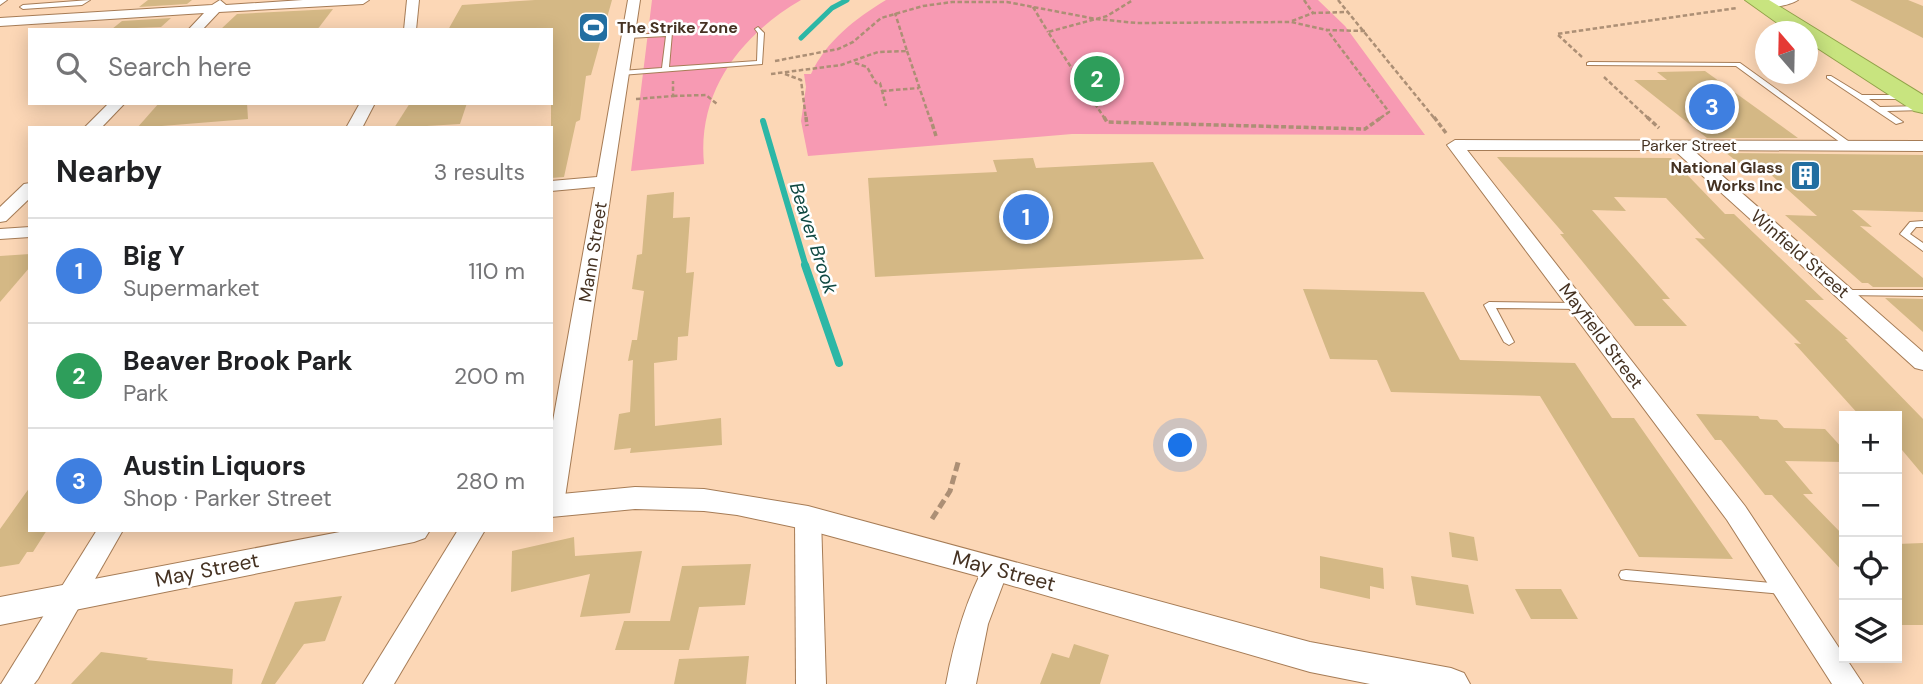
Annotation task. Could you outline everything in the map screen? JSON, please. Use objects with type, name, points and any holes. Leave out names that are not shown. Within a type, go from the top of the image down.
[{"type":"highway","points":[[1758,2],[1788,21]]},
{"type":"highway","points":[[1818,40],[1918,103]]},
{"type":"street","points":[[0,22],[220,5],[363,0]]},
{"type":"street","points":[[410,28],[413,0]]},
{"type":"street","name":"Mann Street","points":[[553,493],[634,0]]},
{"type":"street","points":[[1758,2],[1792,0]]},
{"type":"street","points":[[196,28],[220,5]]},
{"type":"street","points":[[94,126],[116,105]]},
{"type":"street","points":[[355,126],[367,105]]},
{"type":"street","name":"Parker Street","points":[[1455,145],[1923,146]]},
{"type":"street","name":"Mayfield Street","points":[[1455,145],[1736,513],[1848,684]]},
{"type":"street","name":"Winfield Street","points":[[1678,145],[1923,363]]},
{"type":"street","points":[[553,186],[605,181]]},
{"type":"street","points":[[0,217],[28,190]]},
{"type":"street","points":[[0,234],[28,232]]},
{"type":"street","name":"May Street","points":[[553,505],[671,498],[737,504],[808,518],[1310,657],[1451,684]]},
{"type":"street","points":[[808,518],[811,684]]},
{"type":"street","points":[[16,684],[28,670],[109,532]]},
{"type":"street","name":"May Street","points":[[0,611],[404,532]]},
{"type":"street","points":[[378,684],[471,532]]},
{"type":"street","points":[[961,684],[966,648],[979,605],[996,568]]},
{"type":"lane","points":[[23,7],[82,3],[87,0]]},
{"type":"lane","points":[[621,73],[760,63],[761,33],[758,29]]},
{"type":"lane","points":[[628,36],[670,34],[665,70]]},
{"type":"lane","points":[[1589,64],[1738,64],[1851,146]]},
{"type":"lane","points":[[1829,77],[1899,122]]},
{"type":"lane","points":[[1859,97],[1918,103]]},
{"type":"lane","points":[[1878,109],[1918,103]]},
{"type":"lane","points":[[1923,225],[1913,224],[1905,234],[1923,248]]},
{"type":"lane","points":[[1844,293],[1923,293]]},
{"type":"lane","points":[[1509,342],[1489,305],[1578,306]]},
{"type":"lane","points":[[1626,575],[1786,589]]},
{"type":"path","points":[[1048,32],[1096,19],[1129,6],[1133,0]]},
{"type":"path","points":[[1304,0],[1312,13]]},
{"type":"path","points":[[1338,0],[1455,145]]},
{"type":"path","points":[[773,61],[838,49],[853,42],[881,18],[895,13],[960,1],[1007,2],[1096,19],[1137,23],[1291,22],[1327,30],[1365,31]]},
{"type":"path","points":[[1032,6],[1107,122],[1366,129],[1389,112],[1327,30]]},
{"type":"path","points":[[1291,22],[1312,13],[1349,12]]},
{"type":"path","points":[[895,13],[936,136]]},
{"type":"path","points":[[773,74],[854,62],[878,52],[907,51]]},
{"type":"path","points":[[854,62],[867,67],[876,83],[880,83],[886,106]]},
{"type":"path","points":[[781,72],[801,80],[807,126]]},
{"type":"path","points":[[673,80],[673,96]]},
{"type":"path","points":[[882,91],[919,88]]},
{"type":"path","points":[[636,99],[706,95],[717,104]]},
{"type":"path","points":[[932,519],[944,506],[954,480],[958,459]]},
{"type":"shaded area","points":[[652,0],[801,0],[760,30],[727,68],[708,112],[704,164],[631,171]]},
{"type":"shaded area","points":[[886,0],[1318,0],[1345,26],[1425,135],[1072,134],[808,156],[801,121],[806,87],[804,74],[811,74],[825,51],[843,31]]},
{"type":"building","points":[[148,0],[192,0],[187,4],[139,7]]},
{"type":"building","points":[[535,0],[612,0],[591,75],[586,76],[580,120],[576,122],[564,177],[553,178],[553,28],[449,28],[462,5]]},
{"type":"building","points":[[1850,0],[1908,0],[1923,6],[1923,38]]},
{"type":"building","points":[[333,9],[319,28],[222,28],[237,14]]},
{"type":"building","points":[[171,18],[161,27],[113,28],[122,21]]},
{"type":"building","points":[[1705,71],[1798,138],[1707,138],[1634,80],[1667,80],[1657,72]]},
{"type":"building","points":[[157,105],[247,105],[248,119],[139,126]]},
{"type":"building","points":[[409,105],[466,105],[460,124],[395,126]]},
{"type":"building","points":[[1726,153],[1923,155],[1923,212],[1852,210],[1872,227],[1860,226],[1923,278],[1923,287],[1873,287],[1862,283],[1785,215],[1817,216],[1769,173],[1752,173]]},
{"type":"building","points":[[1497,157],[1671,158],[1725,214],[1734,214],[1824,300],[1805,300],[1848,339],[1845,339],[1923,419],[1923,475],[1902,450],[1902,411],[1855,411],[1794,343],[1801,344],[1695,238],[1705,239],[1666,198],[1614,197],[1626,211],[1592,210],[1670,299],[1662,299],[1687,326],[1635,326],[1560,234],[1564,234]]},
{"type":"building","points":[[1033,158],[1036,168],[1153,162],[1204,259],[875,277],[868,178],[997,172],[993,160]]},
{"type":"building","points":[[674,192],[673,218],[690,217],[686,273],[694,272],[688,336],[678,337],[677,360],[654,363],[655,426],[721,418],[722,445],[630,453],[631,448],[614,450],[619,414],[630,412],[633,360],[628,361],[632,340],[637,340],[644,291],[632,289],[637,255],[642,254],[647,195]]},
{"type":"building","points":[[28,254],[28,269],[0,302],[0,256]]},
{"type":"building","points":[[1303,289],[1424,292],[1460,360],[1575,363],[1612,418],[1634,418],[1733,559],[1639,557],[1540,396],[1391,392],[1377,360],[1330,359]]},
{"type":"building","points":[[1885,298],[1923,299],[1923,332]]},
{"type":"building","points":[[1696,414],[1758,416],[1760,419],[1777,420],[1784,428],[1825,429],[1839,444],[1839,462],[1785,461],[1813,494],[1803,494],[1839,531],[1839,568],[1772,495],[1765,495],[1721,440],[1715,440]]},
{"type":"building","points":[[28,490],[28,532],[46,532],[33,552],[27,552],[19,564],[0,567],[0,529]]},
{"type":"building","points":[[1449,532],[1474,537],[1478,561],[1452,557]]},
{"type":"building","points":[[574,537],[575,556],[642,551],[630,613],[580,617],[590,574],[511,592],[512,551]]},
{"type":"building","points":[[1923,543],[1923,625],[1902,625],[1902,544]]},
{"type":"building","points":[[1320,556],[1383,568],[1384,589],[1370,586],[1370,599],[1320,588]]},
{"type":"building","points":[[751,564],[745,605],[699,607],[689,650],[615,650],[624,621],[670,621],[682,566]]},
{"type":"building","points":[[1411,576],[1468,585],[1474,614],[1416,605]]},
{"type":"building","points":[[1515,589],[1561,589],[1578,619],[1531,619]]},
{"type":"building","points":[[342,596],[325,641],[304,644],[275,684],[261,684],[295,602]]},
{"type":"building","points":[[1074,644],[1109,655],[1100,684],[1040,684],[1052,653],[1069,658]]},
{"type":"building","points":[[101,652],[148,658],[146,660],[233,669],[232,684],[71,684]]},
{"type":"building","points":[[749,656],[746,684],[674,684],[679,659]]},
{"type":"waterway","name":"Beaver Brook","points":[[801,38],[832,8],[847,0]]},
{"type":"waterway","name":"Beaver Brook","points":[[763,121],[806,267]]},
{"type":"waterway","name":"Beaver Brook","points":[[805,265],[839,363]]},
{"type":"place","name":"The Strike Zone","points":[[594,27]]},
{"type":"place","name":"Beaver Brook Park","points":[[1097,79]]},
{"type":"place","name":"Austin Liquors","points":[[1712,107]]},
{"type":"place","name":"National Glass Works Inc","points":[[1806,176]]},
{"type":"place","name":"Big Y","points":[[1026,217]]}]
